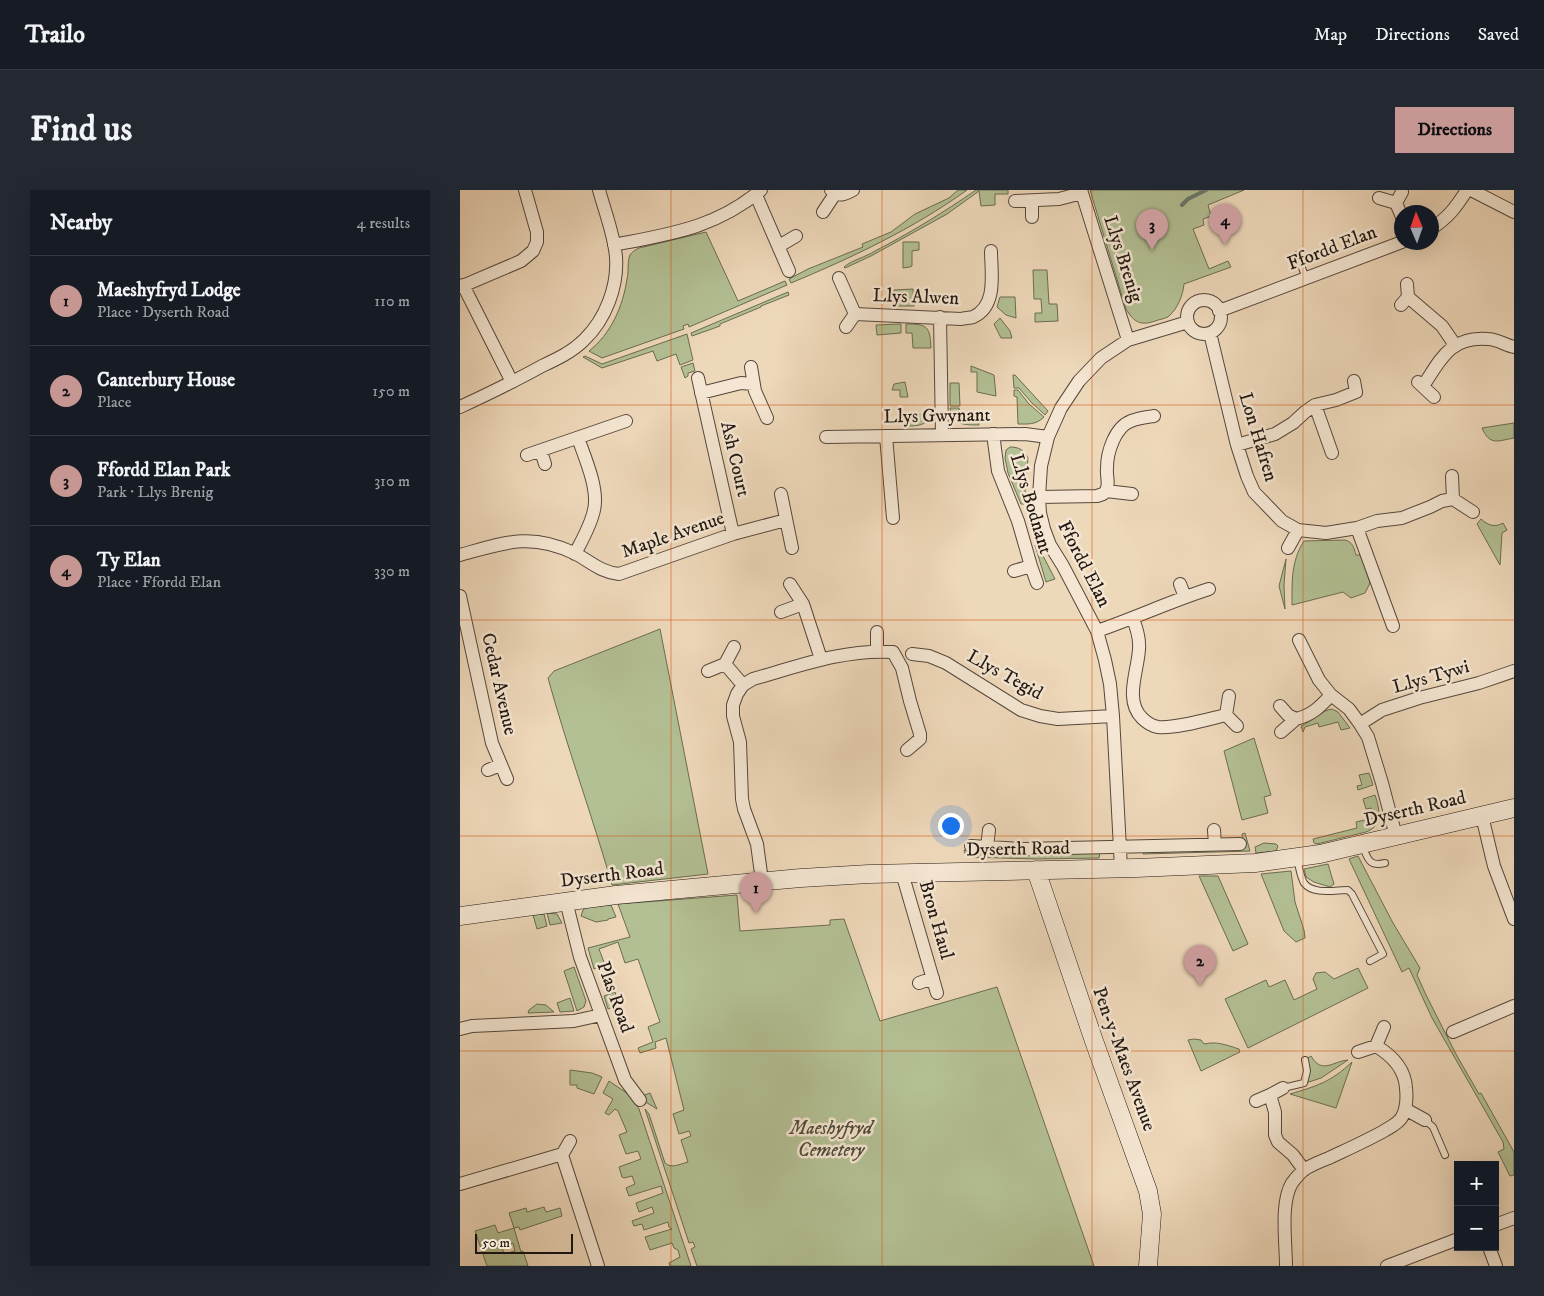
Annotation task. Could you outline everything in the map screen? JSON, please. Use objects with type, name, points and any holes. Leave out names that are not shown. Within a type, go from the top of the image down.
[{"type":"main road","name":"Dyserth Road","points":[[460,916],[566,901],[676,889],[869,874],[1237,865],[1320,854],[1514,808]]},
{"type":"main road","name":"Pen-y-Maes Avenue","points":[[1036,870],[1094,1041],[1148,1191],[1152,1214],[1148,1266]]},
{"type":"street","points":[[512,382],[462,286],[521,261],[533,251],[537,242],[537,232],[525,190]]},
{"type":"street","points":[[460,407],[577,347],[601,319],[611,294],[616,272],[614,244],[599,190]]},
{"type":"street","points":[[824,212],[833,192],[843,195],[853,190]]},
{"type":"street","points":[[1439,224],[1445,220],[1458,204],[1466,190]]},
{"type":"street","points":[[1471,190],[1514,212]]},
{"type":"street","points":[[1015,201],[1059,198],[1081,191]]},
{"type":"street","name":"Llys Brenig","points":[[1081,191],[1128,340]]},
{"type":"street","points":[[614,244],[696,227],[729,212],[759,192],[789,271]]},
{"type":"street","points":[[1379,198],[1399,197],[1400,205]]},
{"type":"street","points":[[1032,201],[1032,217]]},
{"type":"street","points":[[779,246],[796,236]]},
{"type":"street","name":"Ffordd Elan","points":[[1219,311],[1394,245]]},
{"type":"street","name":"Llys Alwen","points":[[839,278],[855,314],[961,319],[973,317],[984,308],[991,295],[991,251]]},
{"type":"street","points":[[977,268],[991,268]]},
{"type":"street","points":[[1405,295],[1442,326],[1455,345]]},
{"type":"street","points":[[1199,301],[1209,301],[1219,311],[1218,326],[1210,333],[1194,331],[1188,322],[1187,317],[1190,307],[1199,301]]},
{"type":"street","points":[[846,327],[855,314]]},
{"type":"street","points":[[940,317],[942,435]]},
{"type":"street","name":"Ffordd Elan","points":[[1122,868],[1113,716],[1106,660],[1098,631],[1050,545],[1042,521],[1039,497],[1041,466],[1048,437],[1061,408],[1079,381],[1101,358],[1128,340],[1188,322]]},
{"type":"street","name":"Lon Hafren","points":[[1210,333],[1246,476],[1254,492],[1282,522],[1298,530],[1326,533],[1357,528],[1377,521],[1402,518],[1442,501],[1453,499]]},
{"type":"street","points":[[1434,397],[1420,384],[1447,351],[1455,345],[1464,341],[1489,338],[1514,347]]},
{"type":"street","name":"Ash Court","points":[[751,367],[753,384],[767,418]]},
{"type":"street","name":"Ash Court","points":[[698,378],[733,534]]},
{"type":"street","points":[[1237,445],[1275,434],[1293,423],[1315,405],[1336,400],[1356,392],[1354,381]]},
{"type":"street","points":[[701,393],[740,383],[753,384]]},
{"type":"street","points":[[1315,405],[1332,453]]},
{"type":"street","points":[[1106,492],[1109,483],[1106,471],[1107,460],[1118,430],[1132,420],[1154,416]]},
{"type":"street","points":[[527,455],[626,421]]},
{"type":"street","name":"Llys Bodnant","points":[[993,434],[998,471],[1018,521],[1038,583]]},
{"type":"street","name":"Llys Gwynant","points":[[826,437],[1025,434],[1048,437]]},
{"type":"street","points":[[886,436],[893,518]]},
{"type":"street","points":[[575,554],[591,518],[595,503],[592,483],[578,438]]},
{"type":"street","points":[[541,451],[545,464]]},
{"type":"street","points":[[1452,476],[1453,499],[1473,512]]},
{"type":"street","points":[[1039,497],[1097,496],[1106,492],[1132,494]]},
{"type":"street","points":[[781,494],[792,548]]},
{"type":"street","name":"Maple Avenue","points":[[460,555],[507,542],[526,540],[557,546],[575,554],[597,568],[619,574],[733,534],[786,520]]},
{"type":"street","points":[[1357,528],[1394,626]]},
{"type":"street","points":[[1288,548],[1298,530]]},
{"type":"street","points":[[1014,571],[1031,566]]},
{"type":"street","points":[[790,584],[802,604],[821,659]]},
{"type":"street","points":[[1180,584],[1185,597]]},
{"type":"street","points":[[1098,631],[1209,589]]},
{"type":"street","name":"Cedar Avenue","points":[[460,596],[492,743],[507,779]]},
{"type":"street","points":[[781,612],[802,604]]},
{"type":"street","points":[[1133,619],[1139,640],[1133,697],[1134,708],[1140,716],[1148,724],[1158,727],[1226,715]]},
{"type":"street","points":[[876,632],[877,651]]},
{"type":"street","points":[[1299,640],[1319,680],[1331,695],[1349,709],[1368,737],[1396,836]]},
{"type":"street","points":[[708,672],[724,664],[734,647]]},
{"type":"street","points":[[946,663],[952,651]]},
{"type":"street","points":[[762,882],[757,844],[742,799],[740,742],[733,716],[736,694],[743,685],[753,679],[821,659],[852,653],[893,652],[902,668],[920,734],[920,738],[907,750]]},
{"type":"street","name":"Llys Tegid","points":[[912,654],[929,656],[946,663],[1021,710],[1040,716],[1058,719],[1113,716]]},
{"type":"street","points":[[724,664],[743,685]]},
{"type":"street","name":"Llys Tywi","points":[[1360,724],[1382,710],[1419,698],[1479,683],[1514,671]]},
{"type":"street","points":[[1281,732],[1296,719],[1308,716],[1318,709],[1331,695]]},
{"type":"street","points":[[1226,715],[1229,696]]},
{"type":"street","points":[[1280,706],[1288,715],[1296,719]]},
{"type":"street","points":[[1226,715],[1237,726]]},
{"type":"street","points":[[488,770],[502,765]]},
{"type":"street","points":[[1482,816],[1494,866],[1514,919]]},
{"type":"street","points":[[987,847],[989,830]]},
{"type":"street","points":[[1214,830],[1215,845]]},
{"type":"street","points":[[971,846],[1024,850],[1240,844]]},
{"type":"street","name":"Bron Haul","points":[[902,873],[937,993]]},
{"type":"street","name":"Plas Road","points":[[566,901],[580,957],[625,1080],[640,1100]]},
{"type":"street","name":"Bron Haul","points":[[919,983],[933,978]]},
{"type":"street","points":[[1453,1032],[1514,1006]]},
{"type":"street","points":[[460,1029],[472,1026],[574,1022],[601,1015]]},
{"type":"street","points":[[1358,1052],[1376,1046],[1384,1027]]},
{"type":"street","points":[[1286,1266],[1286,1196],[1292,1183],[1304,1170],[1370,1139],[1396,1124],[1402,1117],[1407,1101],[1406,1082],[1400,1069],[1387,1053],[1376,1046]]},
{"type":"street","points":[[1256,1101],[1283,1088]]},
{"type":"street","points":[[1270,1095],[1275,1112],[1275,1135],[1278,1142],[1293,1155],[1304,1170]]},
{"type":"street","points":[[1405,1109],[1425,1120]]},
{"type":"street","points":[[562,1155],[570,1141]]},
{"type":"street","points":[[460,1184],[562,1155]]},
{"type":"street","points":[[562,1155],[598,1266]]},
{"type":"street","points":[[1499,1224],[1514,1218]]},
{"type":"street","points":[[1387,1266],[1454,1241]]},
{"type":"street","points":[[1490,1251],[1496,1266]]},
{"type":"lane","points":[[1297,255],[1306,278]]},
{"type":"lane","points":[[1361,844],[1372,863],[1376,865],[1385,863]]},
{"type":"lane","points":[[1297,858],[1305,884],[1312,889],[1324,891],[1348,890],[1352,894],[1383,954],[1370,962]]},
{"type":"lane","points":[[1283,1088],[1304,1083],[1307,1071],[1305,1060]]},
{"type":"lane","points":[[1425,1120],[1433,1127],[1445,1155]]},
{"type":"green space","points":[[958,190],[967,190],[881,242],[791,283],[789,279],[808,269],[863,247],[862,244],[891,232],[915,214],[949,198]]},
{"type":"green space","points":[[976,190],[1008,190],[1008,194],[995,194],[995,205],[981,206],[979,191],[947,214],[871,256],[844,267],[914,230]]},
{"type":"green space","points":[[1090,190],[1244,190],[1208,205],[1211,216],[1203,219],[1204,225],[1193,229],[1209,269],[1228,261],[1231,267],[1184,284],[1179,301],[1168,317],[1148,323],[1136,321],[1126,309]]},
{"type":"green space","points":[[706,232],[738,301],[785,281],[787,285],[689,327],[688,324],[683,326],[684,329],[602,358],[589,351],[604,336],[615,319],[625,289],[630,255],[639,248]]},
{"type":"green space","points":[[903,242],[919,242],[919,250],[912,251],[912,266],[903,268]]},
{"type":"green space","points":[[1033,270],[1047,270],[1049,304],[1057,304],[1058,321],[1035,322],[1035,313],[1042,313],[1041,299],[1034,299]]},
{"type":"green space","points":[[913,289],[914,306],[894,306],[894,290]]},
{"type":"green space","points":[[788,292],[789,295],[720,324],[720,326],[692,336],[691,333]]},
{"type":"green space","points":[[1000,297],[1015,297],[1016,318],[1006,315],[997,307]]},
{"type":"green space","points":[[1000,318],[1010,331],[1012,338],[1001,338],[994,324]]},
{"type":"green space","points":[[901,324],[901,333],[877,335],[876,325]]},
{"type":"green space","points":[[906,324],[919,325],[926,328],[930,335],[931,348],[913,348],[912,333],[906,333]]},
{"type":"green space","points":[[687,334],[693,360],[680,365],[676,354],[657,361],[653,351],[602,368],[583,357],[585,356],[602,364]]},
{"type":"green space","points":[[693,363],[695,371],[688,373],[688,376],[685,378],[681,367]]},
{"type":"green space","points":[[971,366],[994,375],[996,396],[977,392],[977,372],[971,372]]},
{"type":"green space","points":[[1013,375],[1048,411],[1045,415],[1019,388],[1014,388]]},
{"type":"green space","points":[[905,382],[908,397],[900,397],[900,390],[892,390],[894,384]]},
{"type":"green space","points":[[950,383],[959,383],[960,406],[950,406]]},
{"type":"green space","points":[[1014,390],[1018,390],[1029,404],[1044,417],[1041,420],[1035,423],[1018,424],[1017,397],[1014,396]]},
{"type":"green space","points":[[950,408],[959,408],[960,415],[978,415],[979,425],[964,424],[956,421],[951,414]]},
{"type":"green space","points":[[924,409],[932,409],[928,421],[909,426],[909,415],[924,414]]},
{"type":"green space","points":[[1514,423],[1514,438],[1503,440],[1491,440],[1482,428]]},
{"type":"green space","points":[[1010,447],[1021,450],[1028,458],[1024,504],[1021,504],[1008,473],[1005,458],[1006,450]]},
{"type":"green space","points":[[1481,519],[1491,525],[1503,523],[1507,530],[1502,533],[1500,565],[1477,524]]},
{"type":"green space","points":[[1345,540],[1354,548],[1356,555],[1361,555],[1370,583],[1365,593],[1351,598],[1343,592],[1292,605],[1294,564],[1304,541]]},
{"type":"green space","points":[[1037,544],[1055,579],[1046,582],[1035,545]]},
{"type":"green space","points":[[1286,559],[1284,585],[1285,609],[1279,586]]},
{"type":"green space","points":[[660,629],[708,874],[612,885],[548,678],[554,671]]},
{"type":"green space","points":[[1332,709],[1338,712],[1350,728],[1341,730],[1338,722],[1319,727],[1318,723],[1305,727],[1303,732],[1301,726]]},
{"type":"green space","points":[[1254,738],[1271,795],[1264,797],[1268,813],[1242,820],[1224,751]]},
{"type":"green space","points":[[1369,773],[1373,785],[1358,790],[1357,786],[1362,785],[1359,775]]},
{"type":"green space","points":[[1375,795],[1379,817],[1375,826],[1366,832],[1317,844],[1314,843],[1313,839],[1357,828],[1356,822],[1373,818],[1371,808],[1366,809],[1363,799]]},
{"type":"green space","points":[[1245,833],[1250,851],[1143,854],[1143,851],[1243,847],[1242,834]]},
{"type":"green space","points":[[1264,843],[1276,844],[1278,846],[1276,851],[1256,853],[1255,847]]},
{"type":"green space","points":[[964,850],[1100,853],[1099,858],[1036,859],[966,857]]},
{"type":"green space","points":[[1358,856],[1393,923],[1420,968],[1417,975],[1457,1056],[1479,1094],[1481,1093],[1514,1152],[1514,1175],[1510,1176],[1498,1152],[1504,1149],[1503,1142],[1432,1018],[1409,968],[1402,972],[1349,859]]},
{"type":"green space","points":[[1328,864],[1334,884],[1330,887],[1314,882],[1306,877],[1304,869]]},
{"type":"green space","points":[[1291,871],[1295,902],[1305,938],[1296,942],[1284,931],[1261,874]]},
{"type":"green space","points":[[1199,876],[1218,876],[1248,944],[1233,951]]},
{"type":"green space","name":"Maeshyfryd Cemetery","points":[[737,895],[740,931],[830,925],[830,920],[844,919],[880,1021],[997,987],[1094,1266],[697,1266],[691,1249],[695,1247],[693,1242],[689,1243],[645,1109],[649,1114],[665,1163],[673,1166],[688,1162],[681,1140],[691,1136],[689,1131],[679,1134],[673,1114],[684,1110],[666,1038],[655,1042],[656,1048],[640,1053],[638,1048],[653,1042],[648,1027],[660,1022],[638,959],[625,963],[618,942],[599,949],[605,965],[594,969],[588,948],[630,937],[618,904]]},
{"type":"green space","points":[[611,905],[616,917],[608,920],[596,922],[581,916],[583,910],[587,907]]},
{"type":"green space","points":[[547,913],[557,914],[562,923],[550,925]]},
{"type":"green space","points":[[544,914],[547,926],[537,929],[533,915]]},
{"type":"green space","points":[[574,967],[586,1001],[584,1007],[577,1011],[564,971]]},
{"type":"green space","points":[[1358,968],[1368,988],[1248,1048],[1225,999],[1266,980],[1269,987],[1285,980],[1294,1000],[1317,989],[1313,979],[1316,973],[1325,972],[1334,979]]},
{"type":"green space","points":[[615,992],[619,1005],[608,1009],[604,996]]},
{"type":"green space","points":[[570,998],[574,1011],[560,1012],[557,1003]]},
{"type":"green space","points":[[537,1004],[546,1005],[554,1012],[528,1013]]},
{"type":"green space","points":[[1188,1040],[1201,1040],[1204,1044],[1217,1043],[1226,1045],[1239,1049],[1240,1052],[1201,1071]]},
{"type":"green space","points":[[1311,1056],[1315,1062],[1324,1066],[1348,1060],[1321,1078],[1306,1083],[1309,1068],[1308,1058]]},
{"type":"green space","points":[[1352,1062],[1336,1108],[1290,1094],[1323,1082]]},
{"type":"green space","points":[[570,1070],[592,1073],[602,1077],[594,1094],[577,1088],[577,1085],[570,1085]]},
{"type":"green space","points":[[609,1081],[631,1096],[639,1109],[691,1266],[670,1266],[669,1263],[680,1257],[678,1250],[674,1248],[672,1243],[650,1250],[645,1237],[672,1229],[669,1227],[668,1222],[644,1230],[642,1224],[634,1226],[632,1221],[654,1213],[652,1207],[639,1212],[636,1203],[663,1193],[661,1186],[629,1196],[626,1188],[635,1184],[632,1176],[622,1177],[619,1167],[641,1159],[638,1151],[626,1154],[619,1135],[627,1132],[618,1111],[615,1109],[609,1115],[605,1113],[613,1099],[603,1093]]},
{"type":"green space","points":[[650,1093],[657,1109],[644,1101],[642,1096]]},
{"type":"green space","points":[[544,1207],[546,1212],[560,1208],[562,1216],[520,1230],[519,1227],[514,1228],[509,1213],[526,1208],[527,1212]]},
{"type":"green space","points":[[495,1225],[498,1233],[514,1228],[521,1252],[523,1251],[528,1266],[487,1266],[475,1231]],"holes":[[[513,1243],[515,1251],[504,1254],[502,1247]]]},
{"type":"waterway","points":[[1182,205],[1188,199],[1206,190]]},
{"type":"place","name":"Ty Elan","points":[[1225,245]]},
{"type":"place","name":"Ffordd Elan Park","points":[[1152,250]]},
{"type":"place","name":"Maeshyfryd Lodge","points":[[756,913]]},
{"type":"place","name":"Canterbury House","points":[[1200,986]]}]
